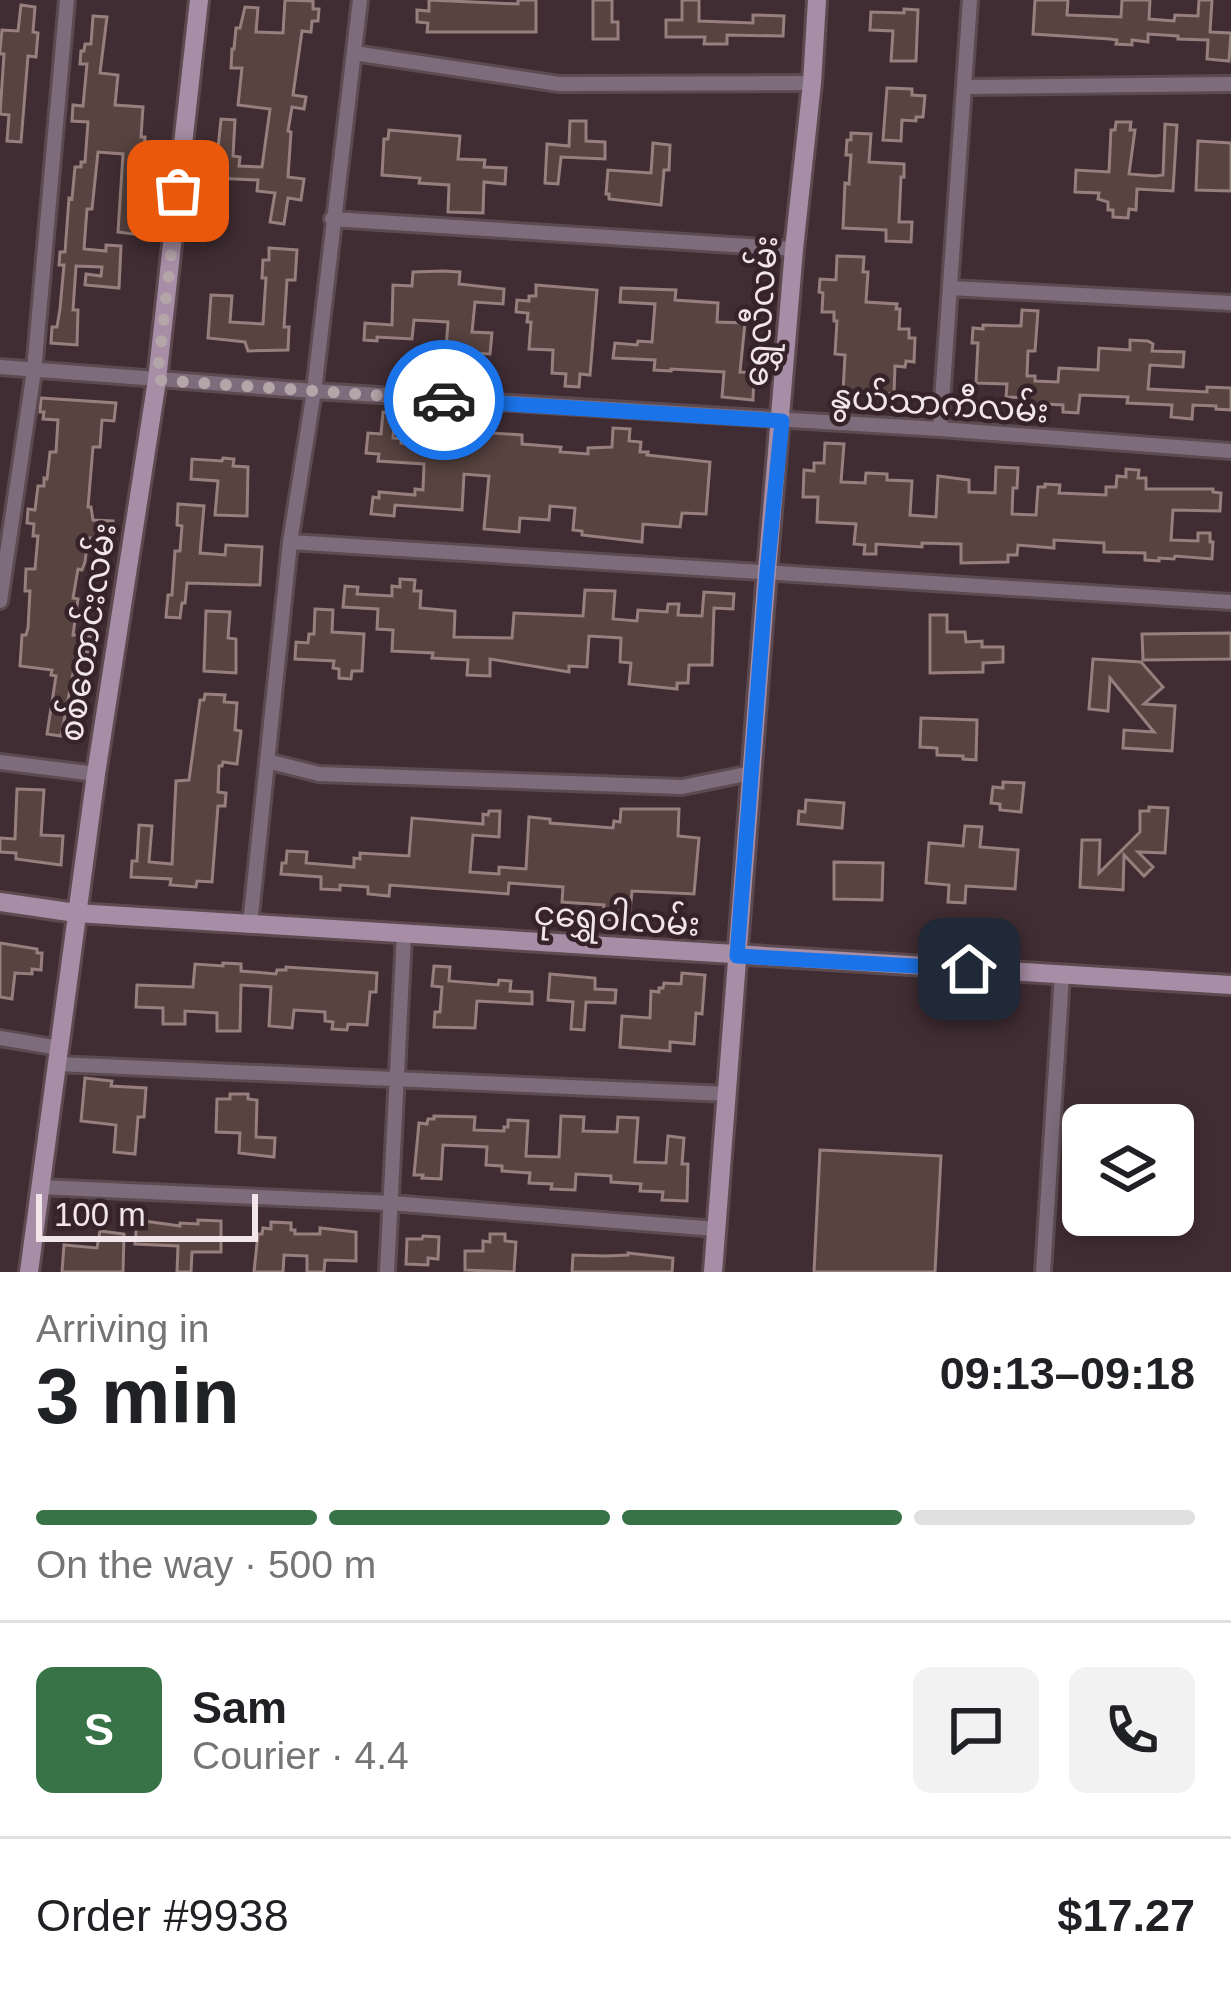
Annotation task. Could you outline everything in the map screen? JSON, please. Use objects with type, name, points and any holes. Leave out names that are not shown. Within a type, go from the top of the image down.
[{"type":"street","points":[[0,601],[34,371],[68,0]]},
{"type":"street","points":[[250,925],[290,542],[314,391],[360,0]]},
{"type":"street","name":"ရွှေလီလမ်း","points":[[713,1272],[817,0]]},
{"type":"street","points":[[940,429],[970,0]]},
{"type":"street","name":"စစ်တောင်းလမ်း","points":[[29,1272],[96,774],[157,380],[193,1]]},
{"type":"street","points":[[353,53],[559,85],[812,83]]},
{"type":"street","points":[[964,87],[1231,84]]},
{"type":"street","points":[[332,219],[794,249]]},
{"type":"street","points":[[950,288],[1231,303]]},
{"type":"street","name":"နွယ်သာကီလမ်း","points":[[0,367],[1231,451]]},
{"type":"street","points":[[290,542],[1231,602]]},
{"type":"street","points":[[267,760],[319,774],[682,787],[751,773]]},
{"type":"street","points":[[0,762],[96,774]]},
{"type":"street","name":"ငုရွှေဝါလမ်း","points":[[0,902],[76,914],[1231,985]]},
{"type":"street","points":[[387,1272],[404,934]]},
{"type":"street","points":[[1043,1272],[1062,975]]},
{"type":"street","points":[[0,1039],[57,1056],[727,1094]]},
{"type":"street","points":[[40,1187],[390,1203],[716,1229]]},
{"type":"building","points":[[285,0],[313,1],[313,9],[319,9],[311,32],[302,31],[293,95],[306,97],[304,109],[292,107],[288,177],[304,179],[301,200],[288,198],[284,224],[270,222],[275,193],[257,191],[258,180],[215,178],[221,119],[235,120],[233,156],[240,157],[239,166],[262,167],[270,109],[238,105],[242,68],[231,68],[232,49],[245,7],[258,8],[256,32],[283,33]]},
{"type":"building","points":[[429,0],[518,4],[518,0],[536,0],[536,32],[427,32],[428,23],[417,22],[417,10],[429,11]]},
{"type":"building","points":[[593,0],[612,0],[618,39],[593,39]]},
{"type":"building","points":[[682,0],[699,0],[699,21],[753,23],[753,15],[784,16],[783,36],[727,35],[727,44],[704,44],[705,37],[666,37],[666,20],[682,20]]},
{"type":"building","points":[[1035,0],[1068,0],[1067,15],[1121,17],[1122,0],[1150,0],[1149,19],[1174,21],[1175,15],[1198,16],[1199,0],[1212,0],[1210,32],[1231,33],[1229,61],[1207,59],[1208,40],[1148,34],[1148,42],[1132,40],[1132,45],[1033,34]]},
{"type":"building","points":[[21,5],[35,7],[33,32],[38,33],[36,57],[28,56],[21,142],[7,141],[9,115],[0,114],[4,54],[0,50],[2,30],[18,31]]},
{"type":"building","points":[[904,9],[918,10],[916,61],[891,61],[893,31],[870,30],[871,12],[904,13]]},
{"type":"building","points":[[93,16],[107,17],[100,73],[118,75],[115,105],[143,107],[144,156],[140,156],[133,234],[118,232],[123,154],[98,152],[84,249],[106,251],[106,245],[121,246],[119,288],[85,285],[86,274],[101,276],[102,267],[76,266],[77,345],[51,343],[60,309],[64,265],[59,265],[60,252],[65,252],[69,198],[75,167],[85,162],[88,122],[72,121],[73,105],[83,106],[87,64],[80,64],[81,51],[91,44]]},
{"type":"building","points":[[887,88],[912,89],[912,95],[925,96],[923,117],[902,120],[901,141],[883,140]]},
{"type":"building","points":[[570,121],[586,121],[586,141],[605,142],[605,159],[561,157],[558,184],[545,183],[547,144],[569,146]]},
{"type":"building","points":[[1116,122],[1131,122],[1130,130],[1135,130],[1129,174],[1155,176],[1163,175],[1165,124],[1177,125],[1173,191],[1137,189],[1136,210],[1129,209],[1128,218],[1113,217],[1108,202],[1098,199],[1099,193],[1075,192],[1076,170],[1109,172],[1111,130]]},
{"type":"building","points":[[389,130],[460,136],[458,159],[485,160],[484,167],[506,168],[505,184],[484,182],[483,213],[448,212],[449,185],[382,175]]},
{"type":"building","points":[[851,133],[871,134],[869,162],[904,164],[899,222],[912,222],[911,242],[886,241],[886,230],[843,228]]},
{"type":"building","points":[[1198,141],[1231,143],[1231,191],[1196,190]]},
{"type":"building","points":[[653,143],[670,145],[661,205],[609,199],[608,170],[651,173]]},
{"type":"building","points":[[269,248],[297,250],[295,280],[287,280],[284,327],[289,327],[288,350],[248,351],[245,342],[208,338],[211,295],[232,296],[230,322],[263,324],[263,260],[269,260]]},
{"type":"building","points":[[837,256],[864,257],[866,302],[897,304],[899,329],[909,329],[909,338],[915,338],[914,362],[895,366],[894,394],[843,392],[845,355],[835,354],[837,321],[834,312],[822,312],[823,293],[819,292],[820,279],[836,280]]},
{"type":"building","points":[[413,272],[460,272],[459,284],[504,289],[503,304],[475,302],[472,332],[492,333],[490,354],[469,353],[468,364],[445,362],[448,322],[414,320],[412,339],[364,340],[365,323],[392,325],[393,285],[412,286]]},
{"type":"building","points":[[536,285],[597,290],[590,375],[580,374],[579,387],[565,386],[566,374],[552,373],[553,350],[529,349],[531,322],[527,322],[528,313],[516,312],[517,300],[536,296]]},
{"type":"building","points":[[621,288],[676,290],[675,300],[718,303],[717,322],[745,323],[740,372],[754,373],[753,400],[722,397],[724,372],[654,370],[655,360],[613,358],[615,343],[652,342],[655,304],[620,302]]},
{"type":"building","points":[[1022,310],[1038,311],[1035,351],[1028,351],[1027,376],[1035,376],[1035,381],[1058,382],[1059,368],[1098,370],[1099,348],[1130,350],[1130,340],[1148,341],[1152,351],[1184,352],[1183,367],[1150,365],[1148,389],[1207,392],[1207,387],[1231,388],[1231,410],[1193,405],[1192,419],[1171,417],[1172,405],[1080,395],[1078,413],[1063,412],[1063,405],[1006,397],[1007,384],[976,383],[978,343],[972,343],[973,328],[1021,326]]},
{"type":"building","points":[[41,398],[116,403],[114,421],[102,420],[100,447],[93,447],[88,507],[93,520],[113,521],[113,538],[88,538],[85,562],[78,569],[73,635],[92,636],[91,652],[77,653],[61,736],[47,734],[56,676],[51,675],[52,670],[20,666],[22,635],[28,628],[26,569],[35,569],[38,536],[33,536],[34,524],[27,523],[28,509],[35,510],[38,486],[44,486],[47,479],[50,452],[56,452],[58,420],[43,419]]},
{"type":"building","points":[[383,412],[395,413],[393,438],[426,445],[427,437],[457,439],[458,431],[467,432],[467,426],[479,427],[478,432],[522,435],[522,444],[588,454],[588,448],[612,447],[613,428],[630,429],[629,441],[641,442],[640,452],[647,455],[710,462],[706,514],[682,513],[680,527],[643,524],[642,542],[582,535],[573,530],[575,508],[550,506],[549,520],[520,518],[519,532],[484,529],[489,476],[464,474],[462,510],[395,505],[394,516],[371,514],[373,497],[379,498],[379,492],[415,495],[415,489],[423,490],[424,464],[378,461],[379,454],[366,453],[368,433],[381,434]]},
{"type":"building","points":[[825,443],[844,444],[841,482],[865,483],[866,473],[912,481],[910,515],[936,517],[938,476],[969,480],[969,492],[995,493],[996,467],[1018,468],[1012,514],[1036,515],[1038,487],[1045,484],[1060,485],[1059,493],[1106,495],[1106,487],[1116,487],[1117,476],[1126,477],[1126,469],[1139,470],[1138,478],[1146,478],[1146,489],[1213,489],[1221,493],[1220,511],[1173,510],[1171,540],[1198,541],[1198,533],[1210,533],[1212,559],[1145,560],[1145,553],[1104,552],[1104,543],[1054,540],[1054,548],[1018,545],[1017,555],[1008,555],[1008,562],[961,563],[961,544],[876,544],[876,554],[864,554],[865,545],[854,544],[856,524],[817,522],[818,497],[803,497],[804,470],[814,471],[814,463],[824,463]]},
{"type":"building","points":[[192,459],[234,459],[233,466],[248,467],[247,516],[215,515],[218,481],[191,479]]},
{"type":"building","points":[[178,504],[204,506],[200,553],[225,555],[226,545],[262,547],[260,585],[187,583],[180,618],[166,617],[175,551],[180,551]]},
{"type":"building","points":[[400,579],[415,580],[414,591],[421,591],[420,608],[455,611],[454,637],[512,638],[514,613],[583,616],[585,590],[615,591],[613,619],[637,621],[638,610],[667,612],[668,604],[679,604],[678,615],[702,616],[704,592],[734,594],[733,609],[714,608],[712,665],[689,665],[688,683],[677,683],[677,689],[629,684],[631,663],[620,662],[621,638],[589,636],[587,667],[569,666],[569,672],[490,659],[490,676],[467,675],[468,660],[392,651],[393,630],[377,629],[378,609],[343,607],[345,586],[358,587],[357,594],[392,596],[392,586],[400,587]]},
{"type":"building","points":[[315,609],[333,610],[332,632],[364,634],[362,671],[352,671],[351,679],[339,678],[334,661],[295,659],[296,642],[308,643],[309,634],[314,634]]},
{"type":"building","points":[[206,611],[230,612],[228,638],[236,639],[236,673],[204,671]]},
{"type":"building","points":[[930,615],[947,615],[947,632],[965,632],[966,642],[1003,647],[1003,662],[983,663],[983,672],[930,673]]},
{"type":"building","points":[[1231,633],[1231,659],[1143,660],[1142,634]]},
{"type":"building","points":[[1093,659],[1141,662],[1163,687],[1144,704],[1175,706],[1172,751],[1123,748],[1124,730],[1154,732],[1110,678],[1108,711],[1089,709]]},
{"type":"building","points":[[205,694],[225,695],[224,702],[237,703],[235,730],[241,731],[237,764],[219,766],[218,792],[226,793],[225,806],[218,806],[212,882],[197,881],[196,887],[170,885],[171,879],[131,877],[139,825],[152,826],[149,862],[172,864],[176,781],[189,780],[200,700]]},
{"type":"building","points":[[921,718],[977,720],[976,760],[937,755],[937,748],[920,747]]},
{"type":"building","points":[[1003,782],[1024,783],[1021,812],[1000,810],[1000,804],[991,803],[993,787],[1003,788]]},
{"type":"building","points":[[17,789],[44,790],[41,835],[63,836],[61,865],[0,852],[0,838],[15,839]]},
{"type":"building","points":[[806,800],[844,803],[842,828],[798,824]]},
{"type":"building","points":[[1149,807],[1168,808],[1165,853],[1138,852],[1153,867],[1144,876],[1124,855],[1123,890],[1080,887],[1082,840],[1100,840],[1099,873],[1140,832],[1140,811],[1149,811]]},
{"type":"building","points":[[621,809],[679,809],[678,836],[699,838],[694,894],[632,891],[629,921],[603,919],[604,905],[562,902],[563,887],[509,883],[508,894],[390,885],[389,896],[368,894],[368,887],[321,889],[321,877],[281,874],[287,851],[307,852],[306,863],[354,867],[360,853],[409,856],[412,818],[483,824],[483,814],[489,811],[500,811],[499,837],[473,835],[470,872],[526,869],[529,817],[613,828],[614,821],[620,822]]},
{"type":"building","points":[[965,826],[982,827],[980,847],[1018,850],[1015,889],[966,886],[965,903],[948,902],[949,885],[926,883],[929,843],[963,846]]},
{"type":"building","points":[[834,862],[883,863],[882,900],[834,899]]},
{"type":"building","points":[[0,943],[42,953],[41,970],[15,973],[12,999],[0,997]]},
{"type":"building","points":[[195,964],[241,964],[241,971],[276,974],[286,967],[377,973],[367,1025],[332,1029],[325,1012],[294,1010],[292,1028],[269,1026],[271,987],[241,985],[240,1031],[217,1031],[217,1013],[185,1011],[185,1024],[163,1024],[163,1008],[136,1007],[137,985],[193,987]]},
{"type":"building","points":[[434,966],[450,967],[449,981],[498,985],[499,980],[511,981],[510,991],[532,992],[532,1004],[477,1001],[475,1028],[434,1027],[442,987],[432,986]]},
{"type":"building","points":[[682,973],[705,975],[694,1044],[670,1042],[670,1051],[620,1047],[622,1016],[650,1018],[651,991],[659,992],[664,983],[681,984]]},
{"type":"building","points":[[550,974],[595,978],[595,989],[616,990],[615,1003],[586,1002],[584,1030],[571,1029],[573,1002],[548,1000]]},
{"type":"building","points":[[85,1078],[112,1081],[111,1086],[146,1088],[135,1154],[114,1152],[116,1125],[81,1121]]},
{"type":"building","points":[[230,1094],[248,1094],[248,1099],[257,1100],[256,1137],[275,1138],[274,1157],[239,1153],[240,1133],[216,1132],[217,1099],[230,1099]]},
{"type":"building","points":[[434,1116],[475,1117],[474,1130],[504,1131],[508,1120],[528,1121],[526,1156],[559,1157],[561,1116],[584,1117],[583,1131],[617,1132],[618,1117],[638,1118],[635,1162],[666,1163],[668,1136],[684,1138],[687,1201],[662,1200],[663,1192],[640,1191],[641,1184],[611,1182],[611,1176],[576,1174],[575,1190],[551,1189],[552,1184],[529,1183],[530,1173],[486,1165],[487,1147],[443,1145],[441,1179],[422,1178],[414,1175],[419,1123],[427,1124]]},
{"type":"building","points":[[820,1150],[941,1156],[935,1272],[814,1272]]},
{"type":"building","points":[[137,1220],[180,1226],[198,1224],[198,1220],[221,1221],[221,1252],[192,1252],[191,1272],[177,1272],[178,1246],[135,1244]]},
{"type":"building","points":[[271,1222],[291,1223],[295,1234],[320,1234],[320,1228],[356,1232],[356,1261],[325,1260],[324,1272],[307,1272],[307,1256],[284,1255],[283,1272],[254,1272],[258,1234],[263,1228],[271,1229]]},
{"type":"building","points":[[100,1231],[124,1234],[123,1272],[62,1272],[64,1245],[97,1248]]},
{"type":"building","points":[[490,1234],[505,1234],[505,1241],[516,1242],[514,1272],[465,1270],[465,1251],[483,1251],[483,1241],[490,1242]]},
{"type":"building","points":[[439,1237],[438,1259],[428,1258],[428,1265],[406,1264],[407,1239]]},
{"type":"building","points":[[628,1253],[673,1258],[672,1272],[572,1272],[573,1255]]},
{"type":"way so far","points":[[178,191],[157,380],[444,400]]},
{"type":"route","points":[[444,400],[782,421],[737,956],[969,969]]}]
